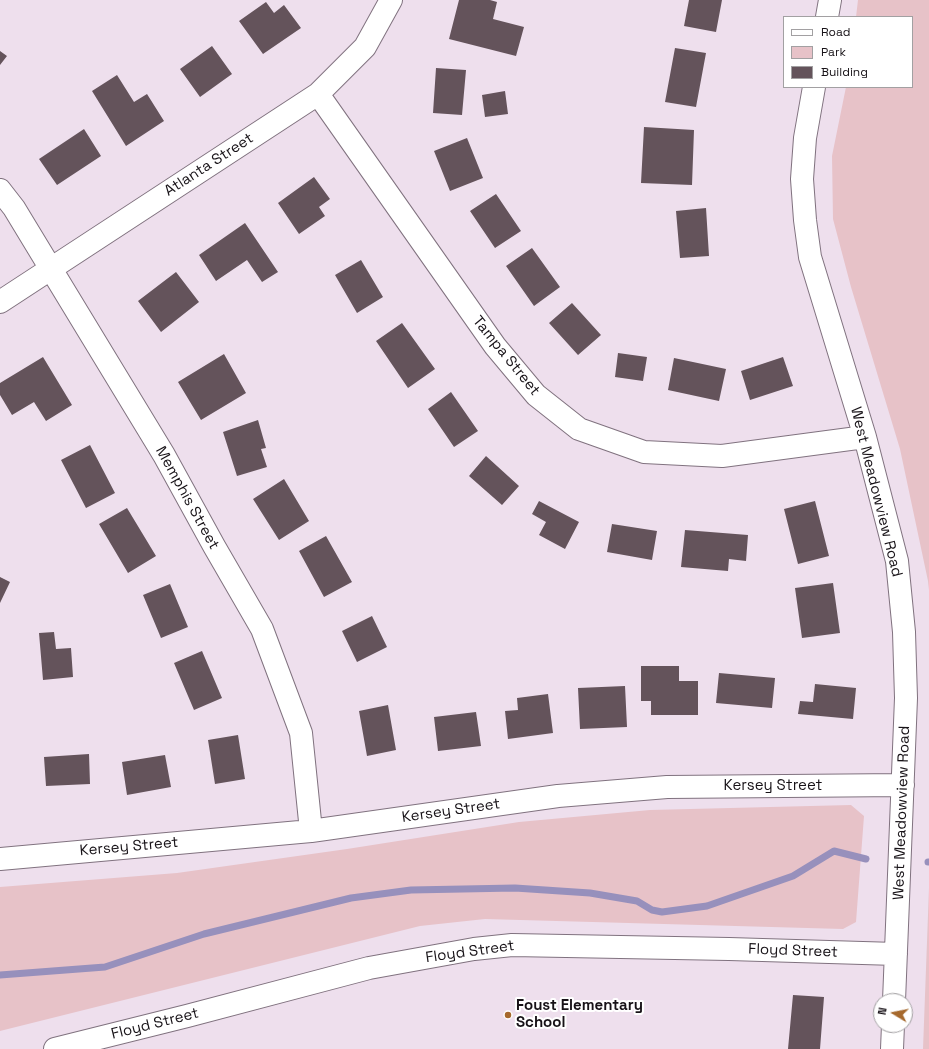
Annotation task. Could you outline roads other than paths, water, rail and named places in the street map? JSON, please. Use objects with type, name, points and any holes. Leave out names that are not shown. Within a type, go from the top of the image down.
[{"type":"street","name":"Atlanta Street","points":[[0,302],[318,94],[365,47],[391,0]]},
{"type":"street","points":[[827,16],[830,0]]},
{"type":"street","name":"West Meadowview Road","points":[[814,88],[805,138],[802,179],[810,257],[864,437],[897,568],[904,632],[906,698],[894,993]]},
{"type":"street","name":"Tampa Street","points":[[318,94],[495,346],[536,395],[579,429],[644,452],[722,456],[864,437]]},
{"type":"street","name":"Memphis Street","points":[[0,190],[14,208],[164,455],[262,629],[301,733],[311,831]]},
{"type":"street","name":"Kersey Street","points":[[0,859],[311,831],[558,796],[667,787],[903,785]]},
{"type":"street","name":"Floyd Street","points":[[55,1049],[369,968],[482,948],[512,945],[896,954]]},
{"type":"street","points":[[892,1049],[893,1033]]},
{"type":"waterway","points":[[0,975],[105,967],[204,934],[351,898],[411,890],[515,888],[590,893],[637,901],[652,910],[662,912],[707,906],[793,876],[834,851],[866,859]]},
{"type":"place","name":"Foust Elementary School","points":[[508,1015]]}]
